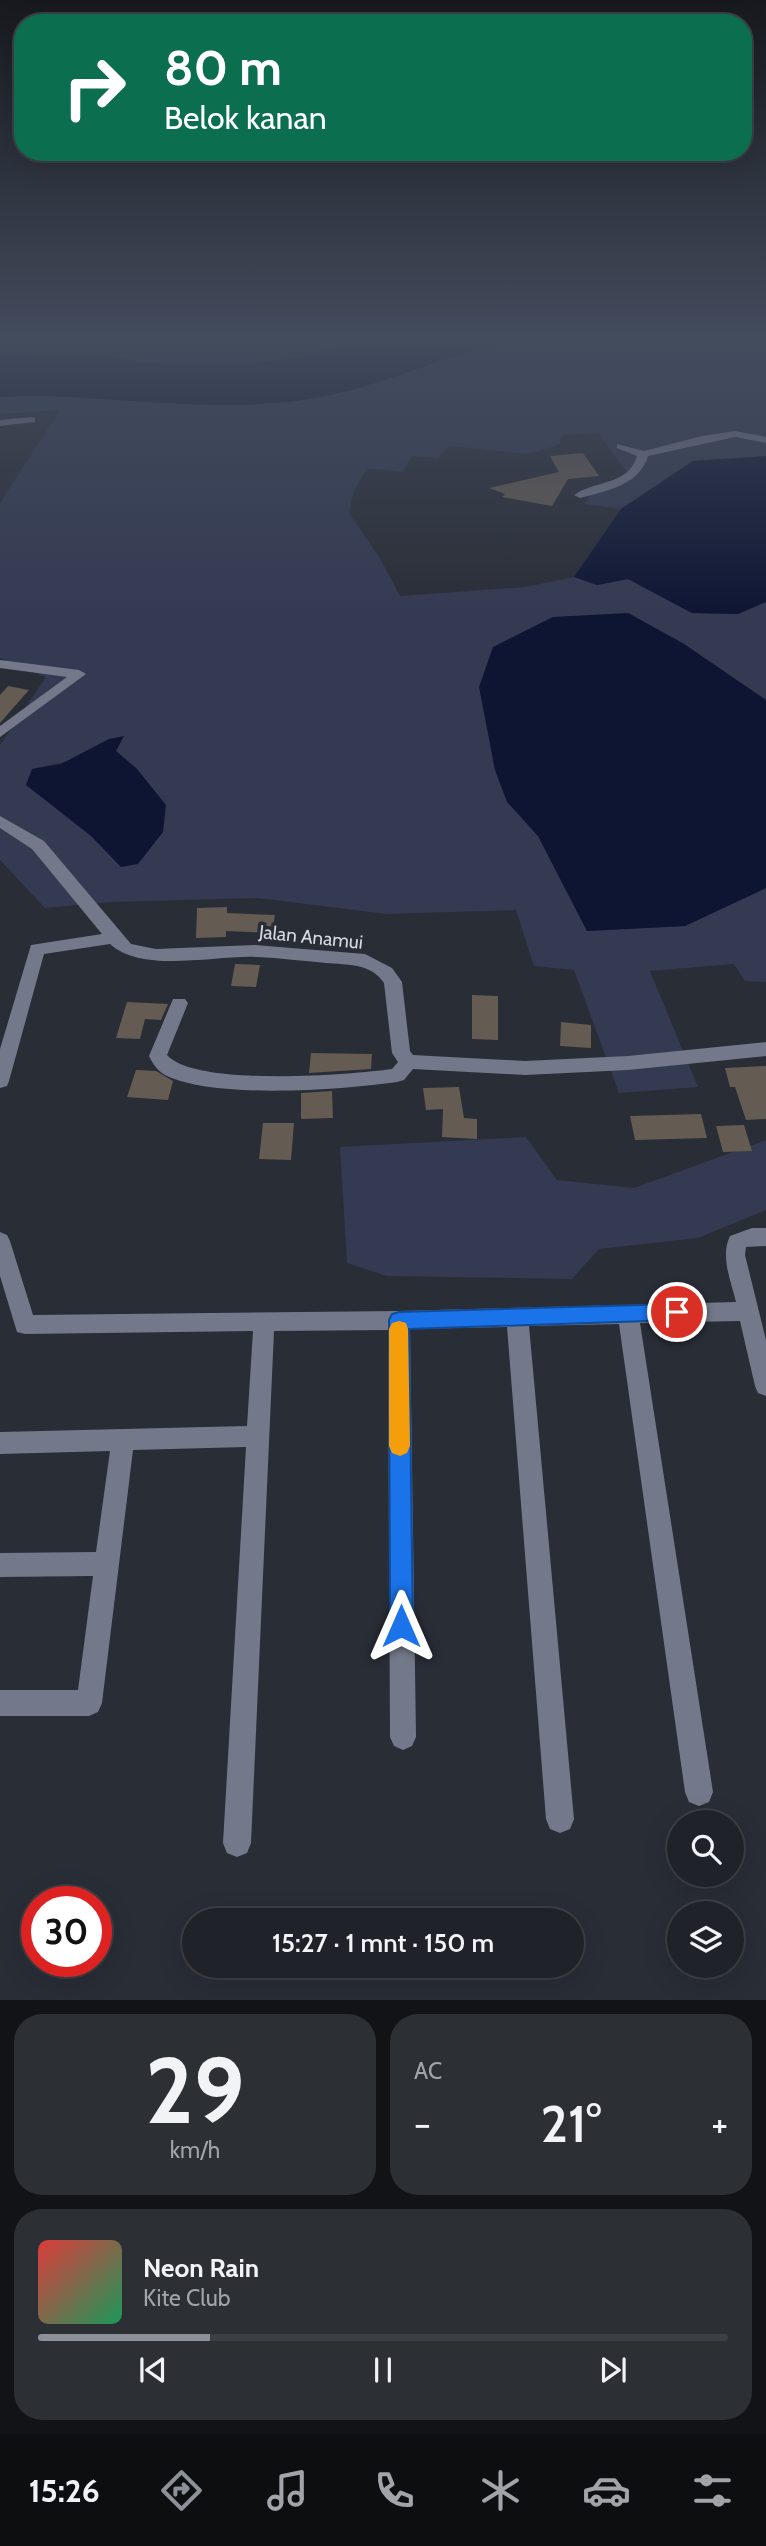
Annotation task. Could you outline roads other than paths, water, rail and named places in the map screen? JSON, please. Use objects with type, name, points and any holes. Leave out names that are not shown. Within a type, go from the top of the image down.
[{"type":"street","points":[[621,446],[643,454],[702,439],[736,434],[766,440]]},
{"type":"street","points":[[580,495],[634,475],[641,467],[643,454]]},
{"type":"street","points":[[0,664],[79,674],[0,733]]},
{"type":"street","name":"Jalan Anamui","points":[[0,821],[38,845],[114,938],[126,948],[156,955],[255,951],[365,960],[386,972],[393,982],[401,1053],[408,1062]]},
{"type":"street","points":[[0,1081],[37,949],[114,938]]},
{"type":"street","points":[[179,1003],[158,1056],[170,1070],[194,1076],[251,1081],[365,1081],[397,1075],[408,1062],[525,1068],[628,1063],[766,1049]]},
{"type":"street","points":[[766,1237],[752,1237],[737,1242],[735,1255],[766,1386]]},
{"type":"street","points":[[0,1241],[25,1325],[399,1320],[750,1311]]},
{"type":"street","points":[[628,1313],[699,1792]]},
{"type":"street","points":[[517,1316],[560,1819]]},
{"type":"street","points":[[399,1320],[402,1737]]},
{"type":"street","points":[[237,1843],[264,1322]]},
{"type":"street","points":[[0,1443],[258,1436]]},
{"type":"street","points":[[0,1703],[89,1703],[123,1440]]},
{"type":"street","points":[[0,1565],[107,1564]]}]
